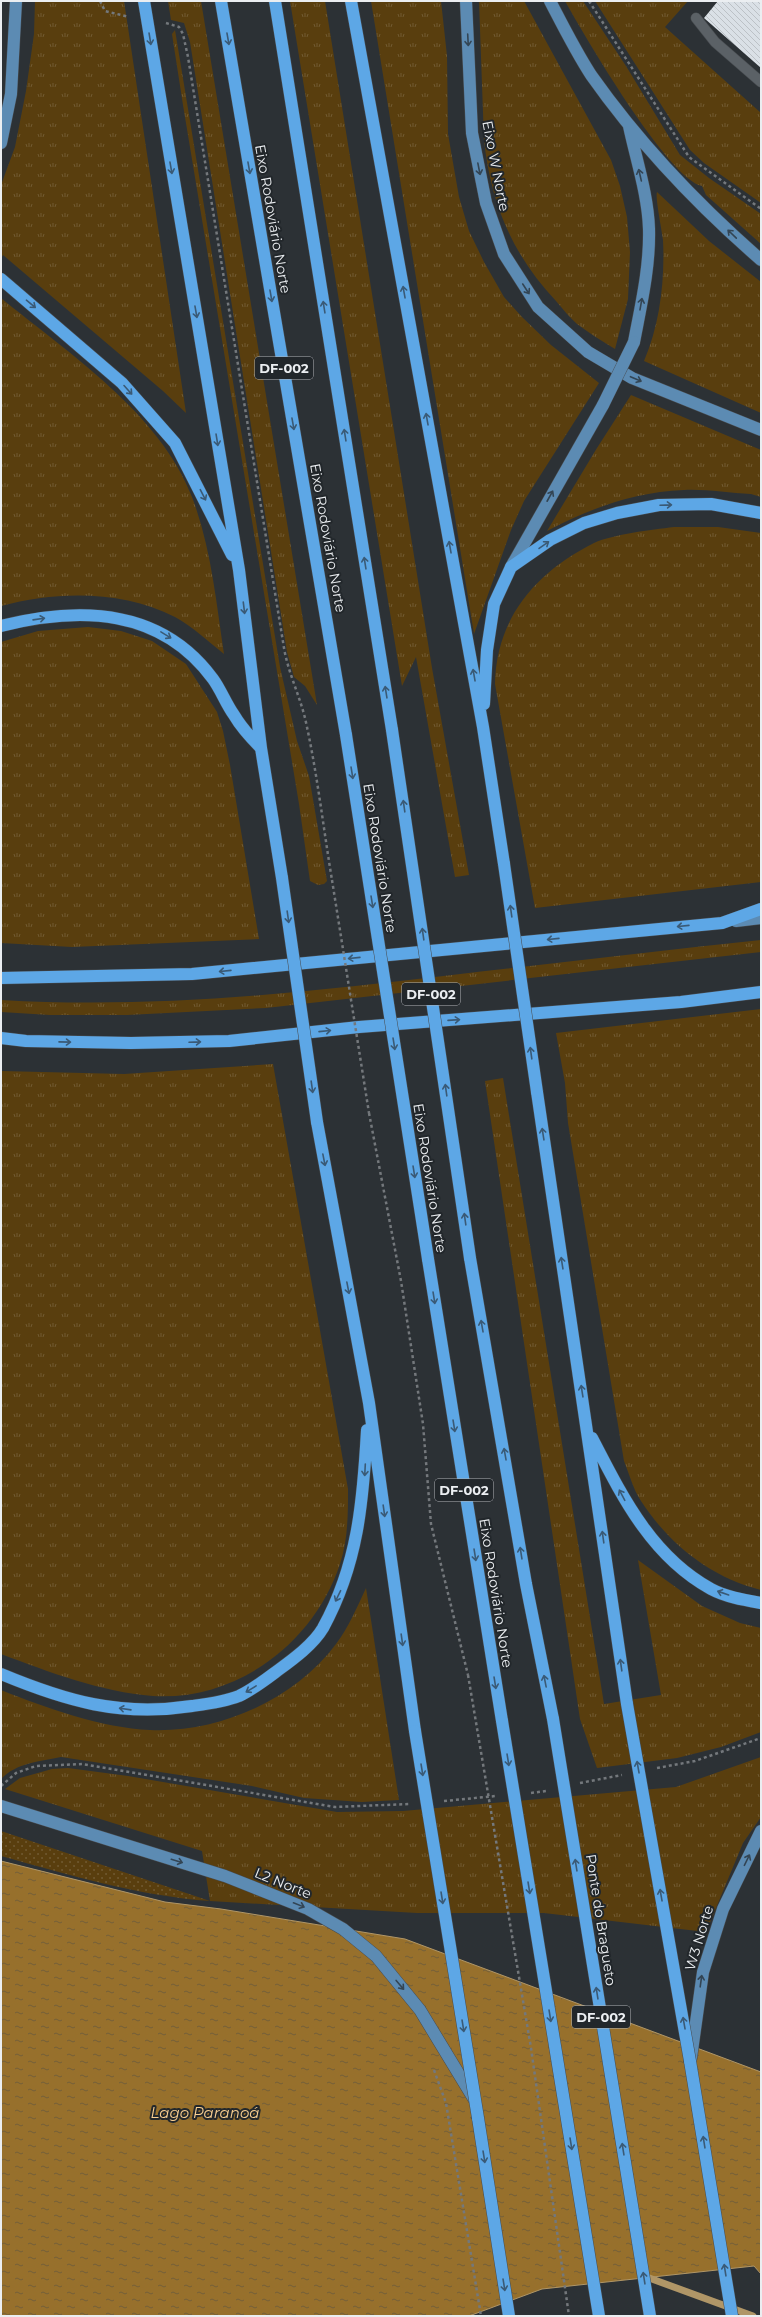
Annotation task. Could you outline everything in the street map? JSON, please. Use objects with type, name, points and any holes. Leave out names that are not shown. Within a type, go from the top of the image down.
[{"type":"highway","points":[[144,1],[239,570],[261,748],[282,878],[317,1122],[369,1403],[415,1731],[509,2314]]},
{"type":"highway","name":"Eixo Rodoviário Norte","points":[[221,1],[346,735],[428,1260],[599,2316]]},
{"type":"highway","name":"Eixo Rodoviário Norte","points":[[275,1],[392,730],[470,1258],[526,1584],[552,1719]]},
{"type":"highway","points":[[351,1],[483,727],[588,1430],[627,1704],[690,2061],[731,2312]]},
{"type":"highway","points":[[1,279],[122,383],[174,443],[221,530],[239,570]]},
{"type":"highway","points":[[483,727],[486,650],[494,604],[511,567],[550,540],[584,524],[617,513],[659,505],[711,504],[761,513]]},
{"type":"highway","points":[[1,626],[50,618],[76,616],[119,618],[153,628],[169,637],[199,662],[224,696],[233,714],[261,748]]},
{"type":"highway","points":[[1,978],[192,974],[722,922],[761,909]]},
{"type":"highway","points":[[1,1038],[26,1041],[131,1043],[229,1041],[359,1027],[681,1002],[761,992]]},
{"type":"highway","points":[[1,1044],[26,1041]]},
{"type":"highway","points":[[1,1674],[70,1700],[138,1711],[172,1709],[213,1703],[239,1696],[294,1659],[322,1630],[345,1582],[358,1536],[364,1492],[369,1403]]},
{"type":"highway","points":[[588,1430],[627,1504],[650,1537],[667,1556],[691,1576],[712,1590],[738,1599],[761,1603]]},
{"type":"highway","name":"Ponte do Bragueto","points":[[552,1719],[650,2316]]},
{"type":"main road","points":[[1,143],[11,94],[16,1]]},
{"type":"main road","name":"Eixo W Norte","points":[[466,1],[472,132],[486,203],[504,254],[538,307],[588,352],[632,378],[761,430]]},
{"type":"main road","points":[[550,1],[590,74],[629,126],[710,212],[761,260]]},
{"type":"main road","points":[[511,567],[603,406],[634,342],[646,276],[649,228],[642,184],[629,126]]},
{"type":"main road","points":[[722,922],[761,918]]},
{"type":"main road","name":"L2 Norte","points":[[1,1806],[225,1876],[308,1909],[343,1929],[376,1956],[420,2010],[475,2100]]},
{"type":"main road","name":"W3 Norte","points":[[690,2061],[703,1972],[723,1909],[761,1831]]},
{"type":"lane","points":[[696,18],[714,42],[761,82]]},
{"type":"path","points":[[100,1],[105,11],[179,26],[183,34],[188,57],[284,648],[288,670],[296,686],[305,719],[369,1113],[401,1281],[423,1424],[431,1524],[468,1675],[531,2048],[569,2316]]},
{"type":"path","points":[[589,1],[689,157],[761,209]]},
{"type":"path","points":[[656,1768],[695,1761],[761,1738]]},
{"type":"path","points":[[1,1786],[16,1773],[36,1766],[82,1764],[335,1807],[367,1807],[416,1803]]},
{"type":"path","points":[[572,1785],[625,1774]]},
{"type":"path","points":[[529,1793],[551,1790]]},
{"type":"path","points":[[439,1801],[499,1796]]},
{"type":"path","points":[[433,2068],[446,2103],[481,2316]]},
{"type":"green space","points":[[35,1],[124,1],[186,413],[163,391],[3,255],[1,259],[1,185],[15,147],[26,91],[34,34]]},
{"type":"green space","points":[[168,1],[201,1],[317,705],[305,686],[294,677],[287,652],[190,42],[184,23],[171,20]]},
{"type":"green space","points":[[290,1],[325,1],[432,668],[469,875],[455,877],[416,657],[402,686]]},
{"type":"green space","points":[[371,1],[441,1],[447,56],[448,134],[459,197],[469,231],[484,262],[504,297],[551,345],[599,383],[524,501],[511,530],[474,634]]},
{"type":"green space","points":[[479,1],[524,1],[611,160],[620,186],[627,217],[630,252],[628,299],[615,349],[577,324],[541,283],[527,265],[516,246],[498,207],[487,163],[484,140]]},
{"type":"green space","points":[[565,1],[583,1],[626,66],[680,155],[709,178],[761,214],[761,244],[706,195],[702,186],[687,177],[669,159],[628,104]]},
{"type":"green space","points":[[595,1],[688,1],[665,27],[761,113],[761,203],[704,163],[690,150]]},
{"type":"green space","points":[[175,30],[280,667],[297,741],[309,776],[327,881],[324,884],[318,885],[310,881],[299,804],[183,105],[172,34]]},
{"type":"green space","points":[[657,192],[709,241],[761,282],[761,413],[644,361],[658,317],[662,286],[663,240]]},
{"type":"green space","points":[[1,298],[110,387],[158,438],[177,467],[192,497],[204,535],[212,574],[224,654],[194,629],[175,617],[155,608],[133,602],[89,596],[67,596],[22,601],[1,606]]},
{"type":"green space","points":[[631,395],[761,450],[761,497],[751,494],[701,490],[666,491],[630,498],[596,508],[547,531]]},
{"type":"green space","points":[[674,527],[718,527],[761,533],[761,882],[535,908],[495,684],[497,660],[503,638],[511,618],[537,583],[554,568],[573,555],[594,543],[612,537]]},
{"type":"green space","points":[[88,627],[121,631],[152,641],[186,664],[217,712],[223,731],[230,765],[259,939],[72,947],[1,943],[1,642],[38,631]]},
{"type":"green space","points":[[761,940],[761,952],[266,1008],[127,1015],[50,1015],[1,1012],[1,1000],[114,1002],[227,998],[396,982]]},
{"type":"green space","points":[[761,1009],[761,1590],[725,1577],[692,1557],[664,1531],[652,1517],[633,1486],[624,1461],[568,1123],[565,1083],[556,1033]]},
{"type":"green space","points":[[273,1064],[348,1489],[348,1517],[345,1546],[340,1564],[328,1593],[312,1619],[292,1642],[268,1662],[242,1677],[214,1689],[184,1695],[153,1696],[134,1694],[95,1686],[38,1668],[1,1654],[1,1071],[124,1074]]},
{"type":"green space","points":[[503,1078],[604,1704],[661,1695],[638,1560],[702,1606],[740,1623],[761,1628],[761,1732],[721,1747],[677,1758],[597,1768],[580,1719],[485,1081]]},
{"type":"green space","points":[[366,1588],[399,1800],[362,1802],[304,1798],[252,1786],[61,1757],[21,1766],[14,1769],[1,1779],[1,1690],[74,1716],[132,1728],[150,1730],[176,1729],[202,1726],[228,1719],[277,1697],[319,1664],[345,1631]]},
{"type":"green space","points":[[761,1757],[761,1817],[743,1843],[706,1932],[544,1913],[417,1913],[210,1901],[202,1851],[5,1789],[20,1778],[52,1769],[68,1768],[128,1776],[337,1812],[403,1811],[676,1787]]},
{"type":"green space","points":[[1,1831],[210,1901],[157,1895],[131,1890],[1,1856]]},
{"type":"water","name":"Lago Paranoá","points":[[1,1861],[165,1902],[221,1909],[405,1939],[761,2072],[761,2274],[754,2266],[542,2289],[469,2316],[1,2316]]},
{"type":"building","points":[[718,1],[761,1],[761,68],[704,18]]},
{"type":"waterway","points":[[641,2275],[753,2316]]}]
